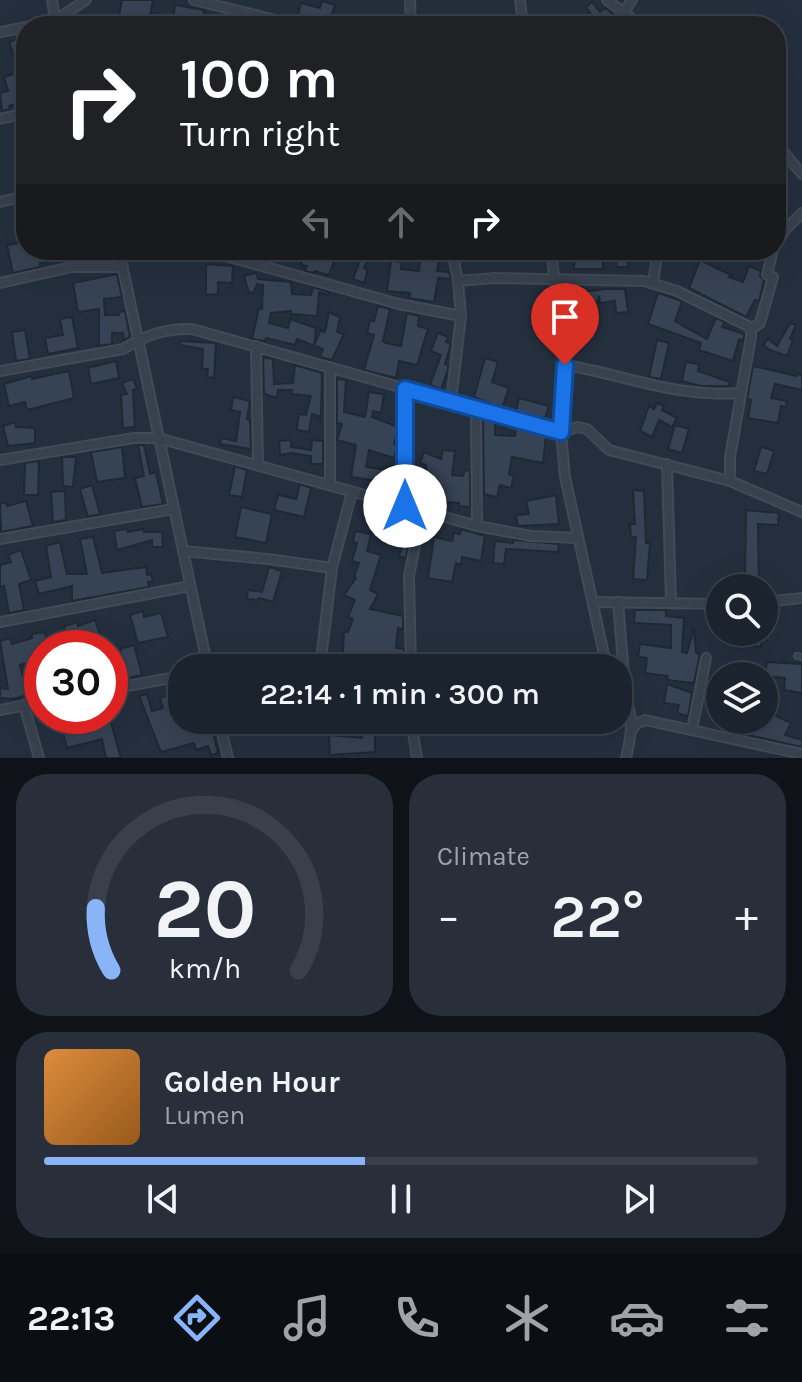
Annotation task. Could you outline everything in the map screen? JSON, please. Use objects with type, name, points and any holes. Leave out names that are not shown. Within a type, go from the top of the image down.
[{"type":"street","points":[[64,16],[86,0]]},
{"type":"street","points":[[194,0],[259,16]]},
{"type":"street","points":[[607,0],[629,16]]},
{"type":"street","points":[[624,12],[632,0]]},
{"type":"street","points":[[786,155],[802,174]]},
{"type":"street","points":[[786,229],[802,213]]},
{"type":"street","points":[[121,260],[205,654]]},
{"type":"street","points":[[240,260],[399,304],[461,316]]},
{"type":"street","points":[[451,401],[461,316],[454,260]]},
{"type":"street","points":[[552,260],[565,365],[561,432],[565,477],[604,654]]},
{"type":"street","points":[[653,283],[656,260]]},
{"type":"street","points":[[730,481],[730,457],[751,329],[760,323],[772,260]]},
{"type":"street","points":[[0,283],[72,267],[123,267]]},
{"type":"street","points":[[458,281],[617,280],[653,283],[709,305],[751,329]]},
{"type":"street","points":[[0,371],[123,349],[169,328],[192,329],[561,432],[578,427],[587,429],[609,450],[730,481],[802,512]]},
{"type":"street","points":[[256,346],[258,464]]},
{"type":"street","points":[[565,365],[684,392],[710,395],[740,393]]},
{"type":"street","points":[[330,367],[330,484]]},
{"type":"street","points":[[405,389],[405,506]]},
{"type":"street","points":[[476,409],[477,526]]},
{"type":"street","points":[[0,460],[134,438],[158,438],[477,526],[531,536],[577,538]]},
{"type":"street","points":[[667,464],[671,602]]},
{"type":"street","points":[[322,654],[332,568],[352,492]]},
{"type":"street","points":[[0,539],[173,509]]},
{"type":"street","points":[[411,654],[409,576],[422,511]]},
{"type":"street","points":[[183,551],[332,568]]},
{"type":"street","points":[[0,622],[190,586]]},
{"type":"street","points":[[778,601],[802,598]]},
{"type":"street","points":[[593,602],[706,603]]},
{"type":"street","points":[[618,602],[622,654]]},
{"type":"street","points":[[692,730],[706,658]]},
{"type":"street","points":[[128,686],[168,679]]},
{"type":"street","points":[[0,710],[24,705]]},
{"type":"street","points":[[632,730],[645,720],[802,754]]},
{"type":"street","points":[[32,734],[39,758]]},
{"type":"street","points":[[222,734],[228,758]]},
{"type":"street","points":[[413,734],[417,758]]},
{"type":"street","points":[[626,758],[630,734]]},
{"type":"building","points":[[122,0],[153,0],[150,16],[119,16]]},
{"type":"building","points":[[322,1],[335,5],[331,16],[298,16],[301,3],[320,8]]},
{"type":"building","points":[[592,2],[600,12],[606,8],[614,16],[592,16],[586,7]]},
{"type":"building","points":[[175,5],[204,10],[203,16],[174,16]]},
{"type":"building","points":[[16,40],[16,61],[9,42]]},
{"type":"building","points":[[16,73],[16,104],[2,111],[0,93],[8,91],[4,77]]},
{"type":"building","points":[[16,244],[16,260],[59,261],[40,263],[40,267],[13,273],[7,245]]},
{"type":"building","points":[[302,260],[334,260],[329,275],[305,271],[307,266],[301,265]]},
{"type":"building","points":[[367,260],[364,283],[353,279],[359,263],[354,261]]},
{"type":"building","points":[[420,260],[439,260],[437,271],[449,272],[451,279],[438,278],[434,302],[409,298],[410,293],[387,291],[391,261],[402,262],[401,269],[419,271]]},
{"type":"building","points":[[574,260],[603,260],[603,269],[574,269]]},
{"type":"building","points":[[616,260],[644,260],[628,261],[628,267],[616,267]]},
{"type":"building","points":[[700,260],[743,282],[749,266],[761,271],[764,281],[759,301],[755,300],[746,317],[689,288]]},
{"type":"building","points":[[206,264],[233,266],[232,283],[218,282],[218,294],[206,295]]},
{"type":"building","points":[[256,273],[258,279],[291,282],[292,294],[311,295],[313,287],[329,292],[329,295],[319,292],[317,316],[291,314],[291,311],[271,313],[269,323],[288,328],[290,319],[316,328],[314,345],[321,330],[325,332],[329,312],[340,317],[337,332],[344,334],[332,360],[320,357],[323,349],[297,339],[295,345],[266,338],[265,341],[252,339],[259,308],[262,309],[263,285],[257,284],[254,292],[249,293],[244,276]]},
{"type":"building","points":[[117,274],[122,297],[104,299],[105,315],[119,315],[118,312],[125,311],[130,337],[124,340],[123,333],[112,333],[112,344],[99,346],[99,309],[78,312],[73,283]]},
{"type":"building","points":[[625,289],[628,312],[616,313],[615,301],[600,303],[599,296],[597,303],[582,305],[581,292]]},
{"type":"building","points":[[658,293],[682,301],[675,321],[707,339],[716,318],[725,322],[722,327],[744,334],[743,341],[739,339],[733,361],[699,350],[701,343],[648,324]]},
{"type":"building","points":[[378,306],[390,309],[383,341],[386,343],[401,346],[407,313],[419,316],[418,326],[428,329],[417,365],[399,361],[396,378],[364,370],[374,335],[367,333]]},
{"type":"building","points":[[72,317],[78,348],[48,354],[45,338],[63,335],[60,319]]},
{"type":"building","points":[[790,323],[796,325],[787,356],[763,345],[768,339],[777,346]]},
{"type":"building","points":[[25,330],[30,359],[16,361],[12,332]]},
{"type":"building","points":[[438,333],[448,337],[446,342],[451,344],[445,364],[448,370],[441,389],[430,385],[441,355],[431,351]]},
{"type":"building","points":[[657,340],[669,343],[661,379],[649,377]]},
{"type":"building","points":[[180,341],[216,343],[214,378],[207,377],[208,369],[202,369],[203,349],[180,345]]},
{"type":"building","points":[[263,357],[273,359],[274,384],[293,383],[295,365],[322,373],[321,417],[312,414],[309,432],[297,430],[297,427],[299,414],[306,415],[311,396],[291,394],[292,390],[278,390],[277,398],[264,394]]},
{"type":"building","points":[[485,358],[498,362],[492,382],[509,388],[502,408],[474,397]]},
{"type":"building","points":[[116,361],[119,378],[91,384],[88,368]]},
{"type":"building","points":[[686,362],[699,364],[698,371],[730,382],[729,386],[701,386],[682,381]]},
{"type":"building","points":[[753,366],[802,375],[802,390],[775,384],[771,398],[787,401],[786,407],[781,406],[778,423],[748,418],[751,400],[747,399]]},
{"type":"building","points":[[69,371],[74,398],[27,410],[25,402],[9,406],[4,384]]},
{"type":"building","points":[[133,379],[137,389],[133,390],[135,427],[123,428],[121,395],[127,394],[122,383]]},
{"type":"building","points":[[337,379],[346,380],[344,412],[365,417],[369,392],[384,394],[381,413],[373,411],[372,417],[398,427],[394,444],[398,445],[394,458],[369,450],[366,467],[398,469],[398,492],[385,489],[387,482],[351,477],[356,445],[337,440],[342,424],[337,423]]},
{"type":"building","points":[[233,397],[250,401],[247,419],[250,420],[251,449],[220,444],[221,438],[236,441],[240,412],[231,410]]},
{"type":"building","points":[[519,398],[549,406],[545,418],[516,411]]},
{"type":"building","points":[[657,403],[664,406],[662,410],[677,418],[672,427],[659,420],[652,437],[640,431],[649,406],[654,409]]},
{"type":"building","points":[[483,418],[495,421],[495,435],[515,436],[516,428],[546,435],[543,463],[512,457],[509,474],[514,476],[511,488],[500,485],[497,497],[484,494]]},
{"type":"building","points":[[15,422],[16,427],[35,428],[35,443],[8,446],[3,426]]},
{"type":"building","points":[[675,425],[689,429],[682,453],[668,449]]},
{"type":"building","points":[[291,440],[291,447],[311,450],[312,440],[323,441],[323,464],[311,464],[311,456],[280,455],[279,441]]},
{"type":"building","points":[[138,445],[144,445],[150,474],[156,472],[163,504],[142,507],[135,478],[144,476]]},
{"type":"building","points":[[122,447],[125,478],[97,482],[91,452]]},
{"type":"building","points":[[761,447],[774,451],[767,474],[754,471]]},
{"type":"building","points":[[443,450],[455,451],[452,475],[463,476],[465,470],[470,471],[470,507],[443,502],[443,498],[427,499],[426,465],[420,463],[424,452],[441,459]]},
{"type":"building","points":[[62,457],[76,457],[73,487],[63,486]]},
{"type":"building","points":[[39,461],[38,495],[24,495],[25,463]]},
{"type":"building","points":[[235,466],[247,470],[242,497],[229,495]]},
{"type":"building","points":[[300,484],[311,488],[304,517],[274,510],[278,495],[296,499]]},
{"type":"building","points":[[92,485],[100,514],[88,517],[80,489]]},
{"type":"building","points":[[633,490],[644,491],[646,543],[650,543],[647,580],[633,579],[636,537],[631,537],[630,524],[635,524]]},
{"type":"building","points":[[65,491],[66,520],[53,522],[51,492]]},
{"type":"building","points":[[556,495],[559,524],[518,526],[516,515],[529,514],[526,501]]},
{"type":"building","points":[[26,501],[33,526],[1,532],[0,504],[6,502],[7,506]]},
{"type":"building","points":[[241,507],[272,514],[266,543],[235,537]]},
{"type":"building","points":[[746,510],[779,513],[778,525],[758,524],[759,574],[745,574]]},
{"type":"building","points":[[391,523],[411,528],[406,558],[399,556],[404,541],[387,537]]},
{"type":"building","points":[[127,529],[128,532],[143,529],[144,532],[162,532],[163,547],[152,547],[152,540],[117,550],[114,531]]},
{"type":"building","points":[[461,529],[485,536],[481,561],[462,557],[461,565],[456,563],[452,582],[428,578],[434,537],[452,541],[454,533],[460,534]]},
{"type":"building","points":[[355,531],[371,534],[367,551],[381,555],[370,590],[378,594],[370,609],[403,616],[403,629],[398,628],[396,648],[404,649],[404,654],[343,654],[344,632],[348,632],[353,619],[348,617],[355,600],[344,595],[356,578],[359,563],[352,561],[357,543],[353,542]]},
{"type":"building","points":[[93,537],[102,573],[146,567],[147,575],[151,574],[153,581],[148,582],[149,587],[72,601],[72,586],[39,594],[35,581],[51,577],[46,546],[60,542],[67,574],[87,574],[80,539]]},
{"type":"building","points":[[513,540],[559,544],[558,552],[506,549],[504,564],[493,563],[495,541],[513,543]]},
{"type":"building","points":[[21,550],[31,580],[19,584],[24,610],[9,613],[4,586],[0,587],[0,565],[11,562],[8,555]]},
{"type":"building","points":[[269,567],[282,571],[273,602],[247,599],[248,590],[262,592]]},
{"type":"building","points":[[635,610],[666,610],[666,616],[684,618],[682,652],[687,653],[694,628],[696,653],[700,654],[694,683],[667,680],[668,676],[645,673],[647,658],[638,657],[640,644],[671,648],[671,625],[634,623]]},
{"type":"building","points":[[143,611],[144,617],[161,613],[168,637],[138,643],[130,615]]},
{"type":"building","points":[[95,620],[98,630],[65,630],[64,626],[78,622],[78,626]]},
{"type":"building","points":[[10,638],[12,644],[24,640],[24,664],[20,665],[24,696],[0,698],[0,688],[8,689],[0,641]]},
{"type":"building","points":[[134,645],[142,675],[128,678],[128,647]]},
{"type":"building","points":[[778,663],[802,664],[802,693],[784,690],[785,678],[778,677]]},
{"type":"building","points":[[667,684],[692,693],[688,716],[677,713],[679,705],[664,703]]},
{"type":"building","points":[[147,694],[152,711],[163,708],[160,698],[168,695],[168,734],[213,734],[218,753],[211,755],[208,746],[196,750],[194,743],[161,752],[139,696]]},
{"type":"building","points":[[778,717],[791,723],[785,735],[802,740],[802,747],[744,734],[778,734]]},
{"type":"building","points":[[64,734],[114,734],[121,758],[106,758],[102,739],[67,748]]},
{"type":"building","points":[[362,734],[375,734],[375,752],[330,755],[329,735],[362,738]]},
{"type":"route","points":[[405,506],[405,389],[561,432],[565,365]]}]
